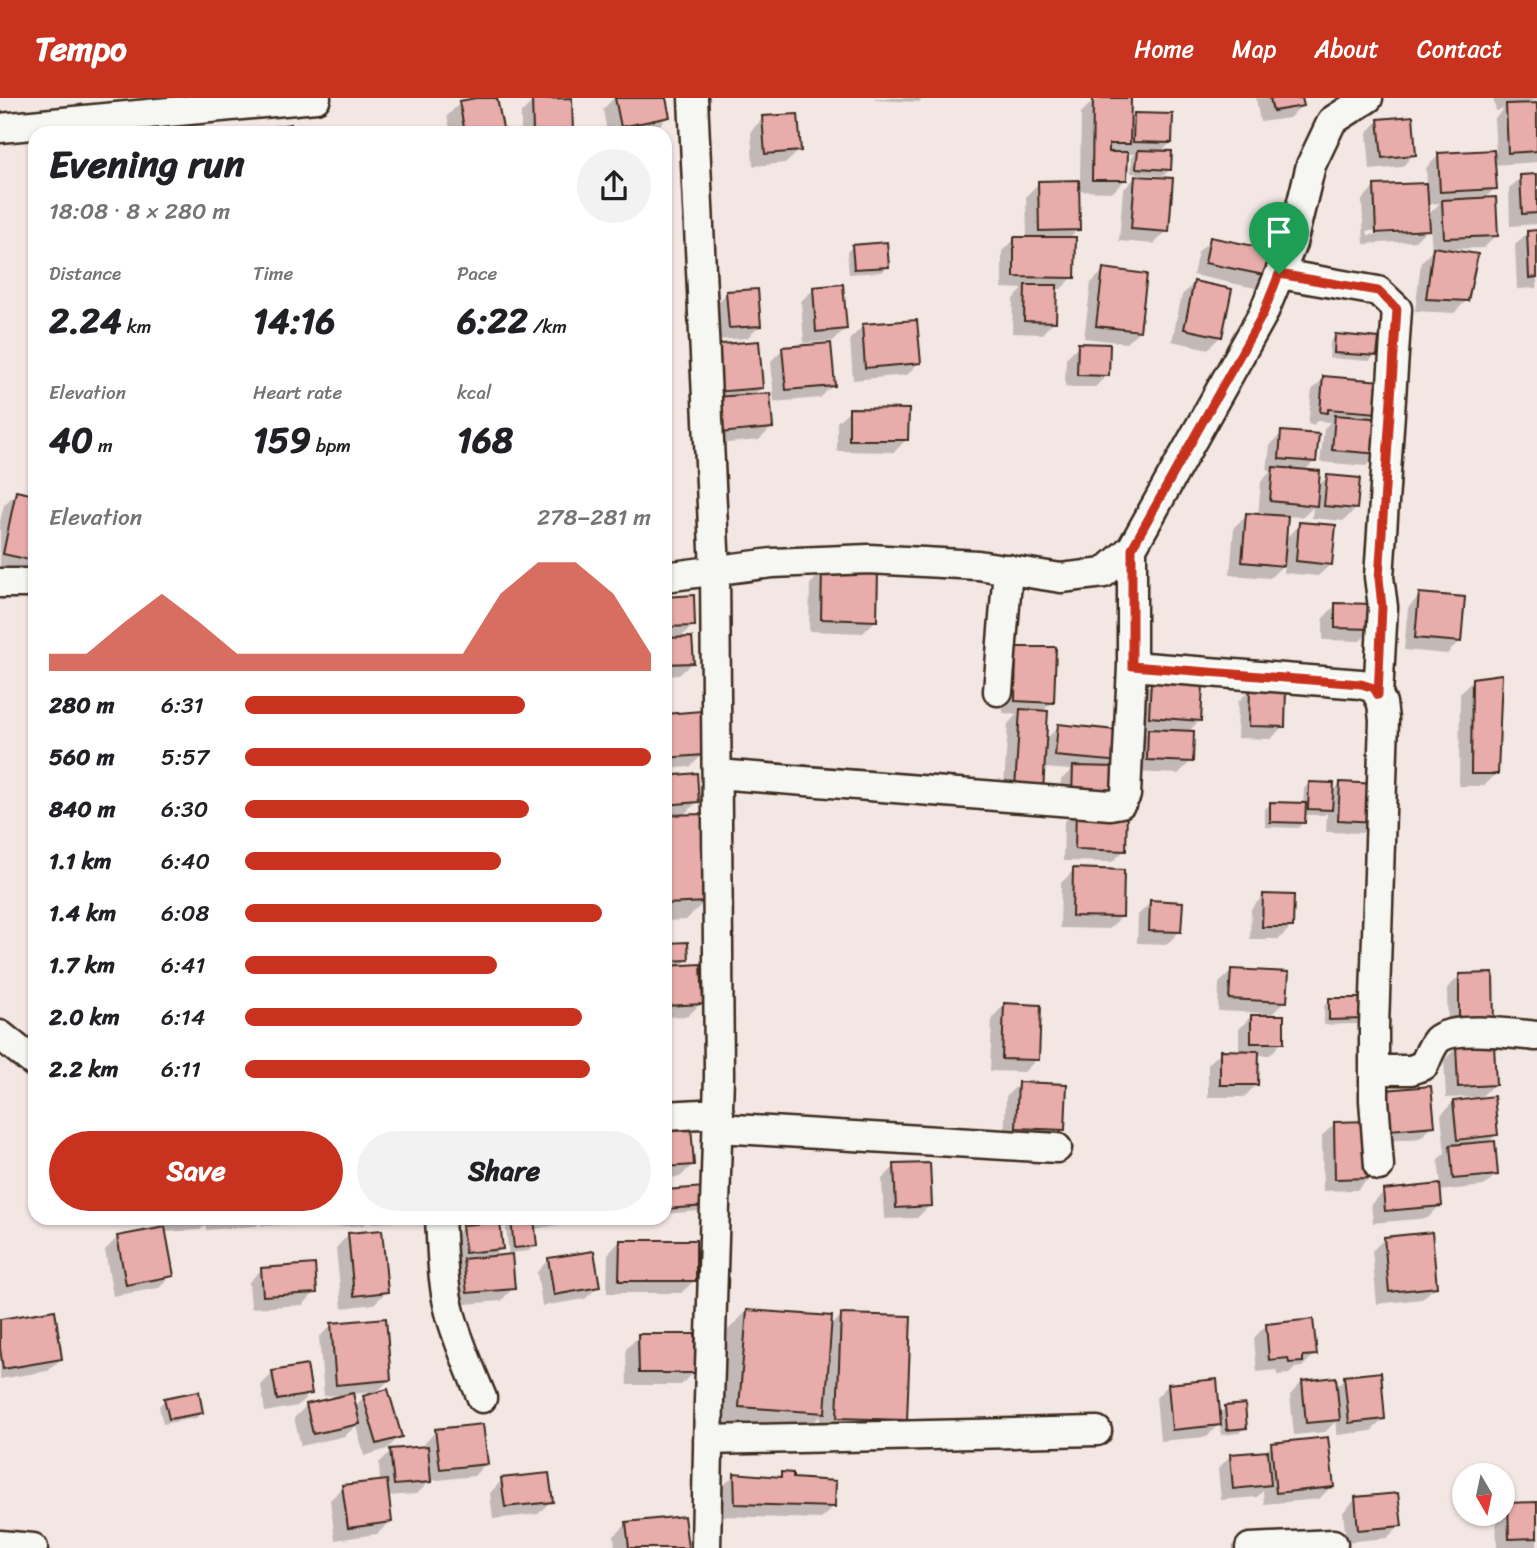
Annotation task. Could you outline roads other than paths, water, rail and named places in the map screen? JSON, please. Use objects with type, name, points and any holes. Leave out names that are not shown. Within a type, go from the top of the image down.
[{"type":"street","points":[[0,128],[316,98]]},
{"type":"street","points":[[693,98],[715,570],[717,774],[718,1120],[706,1548]]},
{"type":"street","points":[[672,576],[772,563],[869,559],[978,565],[1061,578],[1104,573],[1132,548],[1263,314],[1293,243],[1311,165],[1332,121],[1368,98]]},
{"type":"street","points":[[1279,274],[1378,291],[1397,309],[1379,578],[1382,607],[1378,695]]},
{"type":"street","points":[[717,774],[1110,805],[1121,803],[1126,795],[1132,666],[1132,548]]},
{"type":"street","points":[[998,691],[1008,569]]},
{"type":"street","points":[[0,583],[28,583]]},
{"type":"street","points":[[1132,666],[1361,684],[1374,688],[1382,703],[1384,720],[1374,1070],[1379,1166]]},
{"type":"street","points":[[1374,1070],[1411,1070],[1424,1065],[1439,1038],[1452,1033],[1477,1031],[1537,1036]]},
{"type":"street","points":[[672,1117],[1057,1148]]},
{"type":"street","points":[[440,1225],[450,1314],[482,1398]]},
{"type":"street","points":[[708,1440],[1097,1431]]},
{"type":"street","points":[[1250,1548],[1333,1544]]},
{"type":"street","points":[[0,1545],[33,1548]]}]
